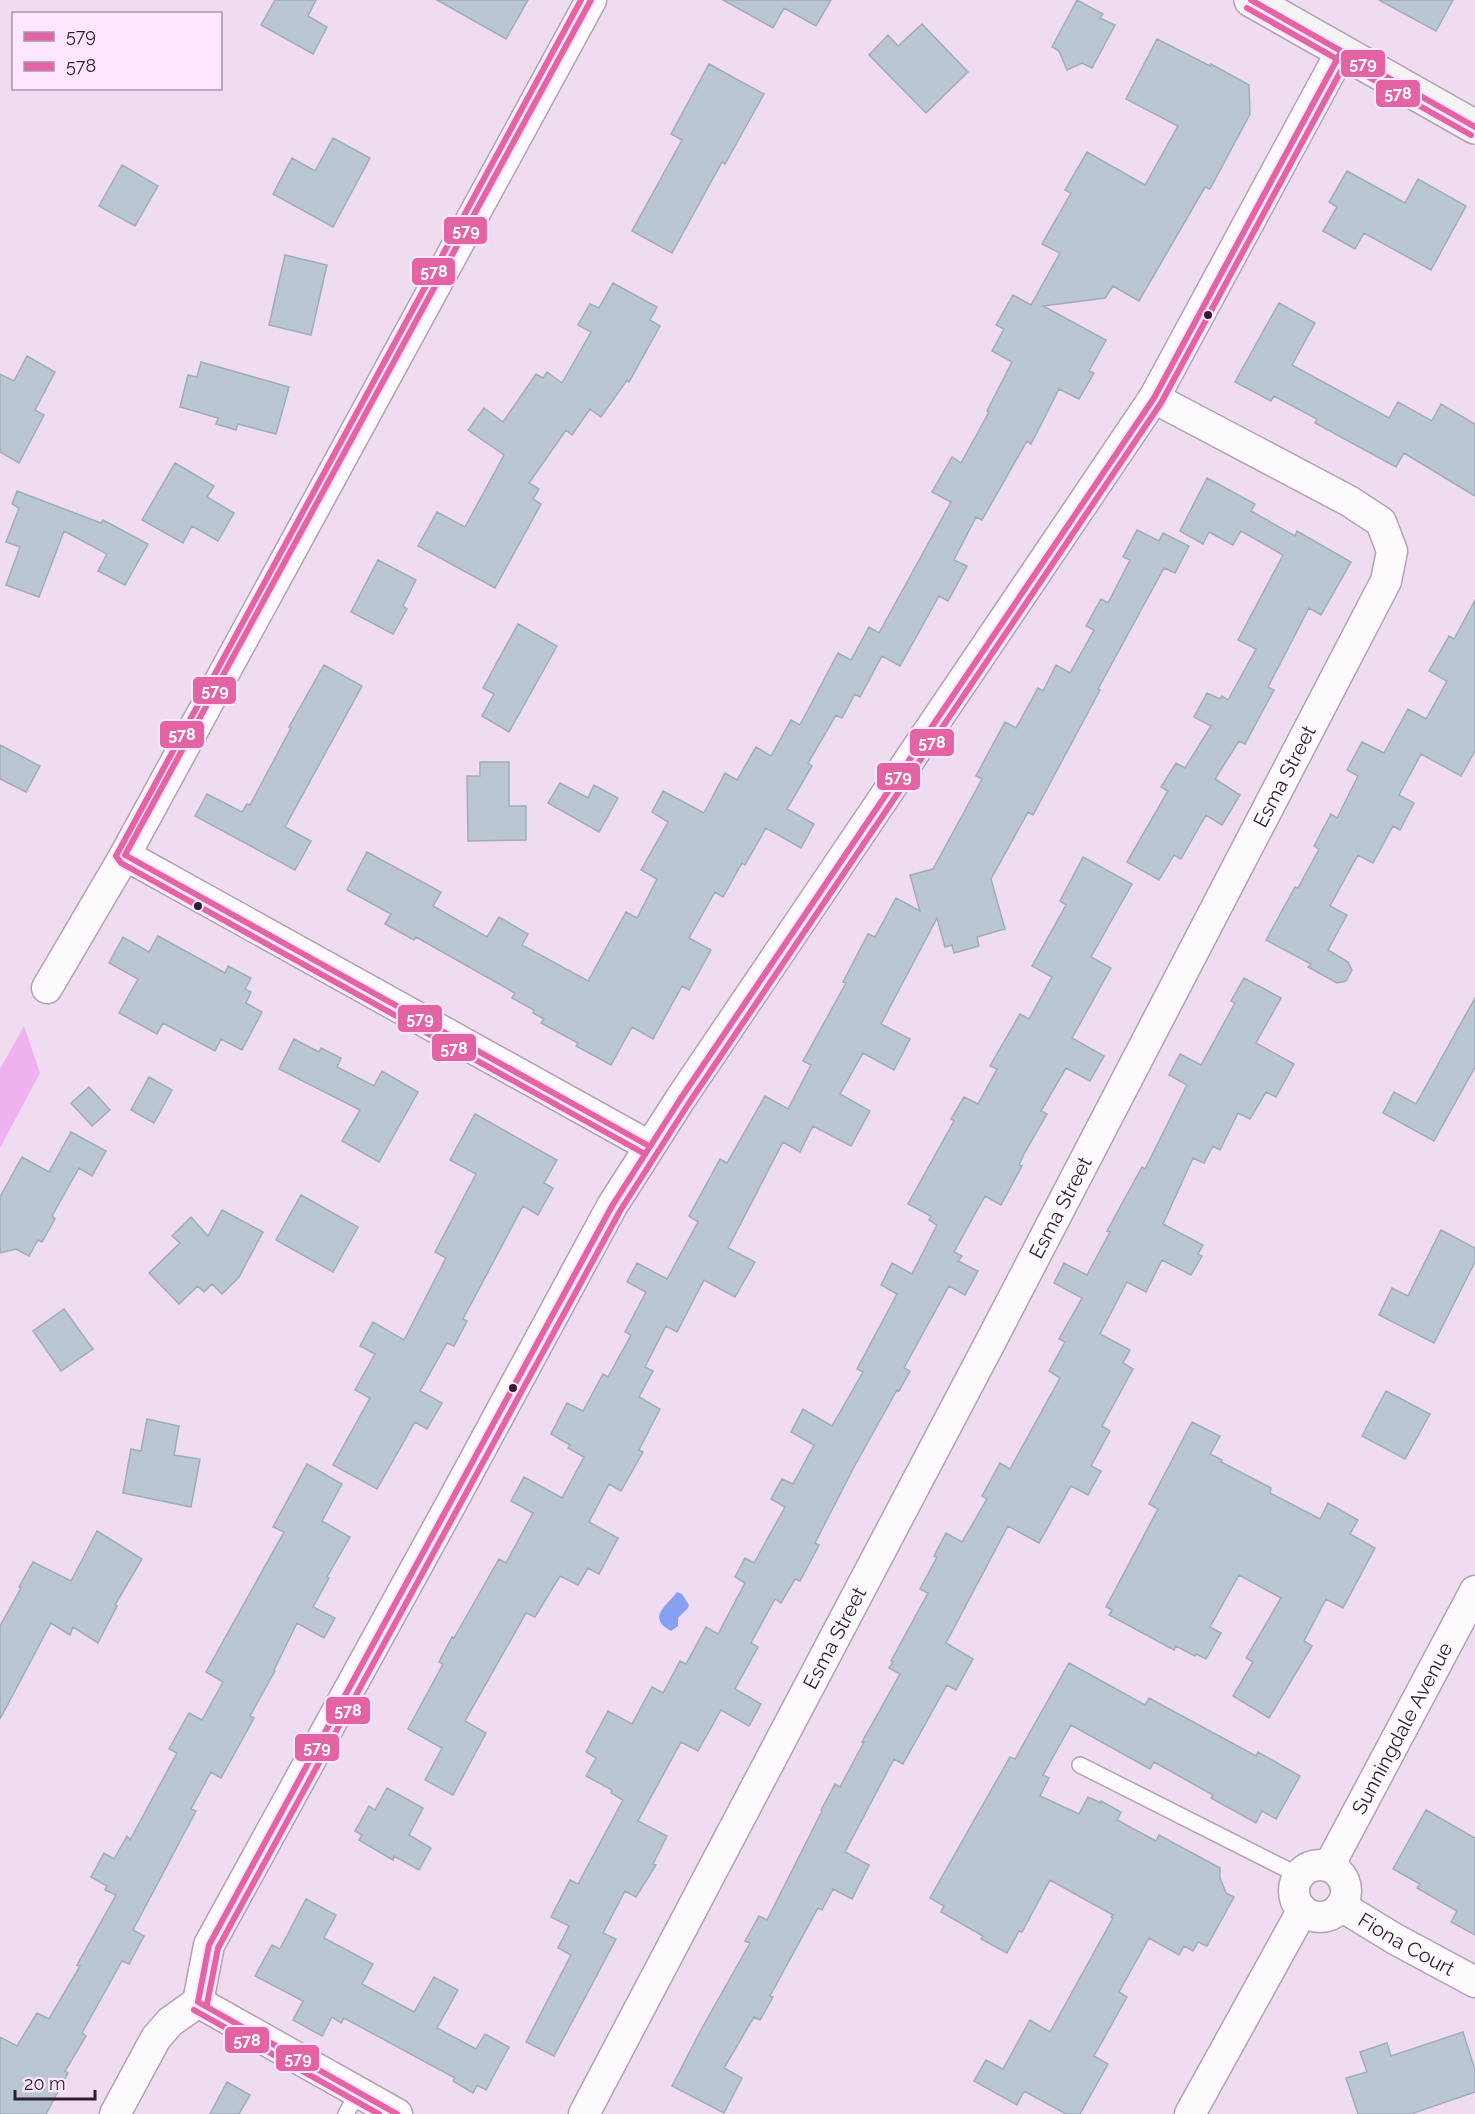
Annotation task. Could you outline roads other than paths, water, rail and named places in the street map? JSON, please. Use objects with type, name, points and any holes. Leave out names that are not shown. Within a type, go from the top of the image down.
[{"type":"main road","points":[[1251,0],[1475,127]]},
{"type":"street","points":[[47,988],[125,855],[591,0]]},
{"type":"street","points":[[115,2114],[156,2038],[170,2022],[198,2002],[209,1946],[612,1206],[649,1146],[1154,399],[1341,52]]},
{"type":"street","name":"Esma Street","points":[[584,2114],[992,1340],[1386,581],[1392,551],[1381,522],[1349,501],[1154,399]]},
{"type":"street","points":[[125,855],[649,1146]]},
{"type":"street","name":"Sunningdale Avenue","points":[[1329,1866],[1475,1591]]},
{"type":"street","points":[[1312,1865],[1329,1866],[1339,1872],[1345,1881],[1346,1893],[1336,1912],[1325,1917],[1312,1917],[1302,1911],[1293,1894],[1298,1875],[1312,1865]]},
{"type":"street","name":"Fiona Court","points":[[1341,1906],[1395,1939],[1475,1982]]},
{"type":"street","points":[[1190,2114],[1302,1911]]},
{"type":"street","points":[[198,2002],[352,2103],[397,2114]]},
{"type":"lane","points":[[1080,1765],[1298,1875]]},
{"type":"water","points":[[677,1592],[682,1594],[689,1605],[678,1618],[678,1626],[671,1631],[660,1621],[659,1616]]}]
